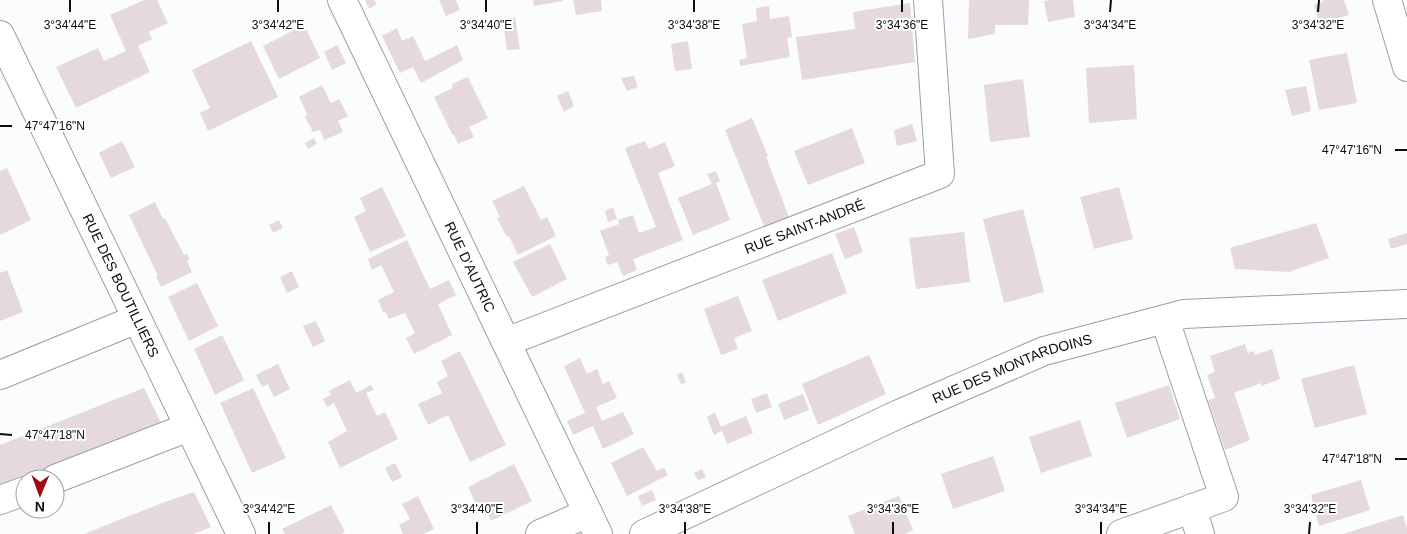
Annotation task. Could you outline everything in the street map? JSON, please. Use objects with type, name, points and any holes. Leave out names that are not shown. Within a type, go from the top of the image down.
[{"type":"street","name":"RUE D'AUTRIC","points":[[342,0],[593,523]]},
{"type":"street","name":"RUE SAINT-ANDRÉ","points":[[506,342],[940,174],[928,0]]},
{"type":"street","points":[[1387,0],[1407,67]]},
{"type":"street","name":"RUE DES BOUTILLIERS","points":[[0,35],[189,427],[233,532]]},
{"type":"street","name":"RUE DES MONTARDOINS","points":[[644,534],[899,414],[1044,351],[1184,314],[1407,304]]},
{"type":"street","points":[[0,375],[137,319]]},
{"type":"street","points":[[1121,534],[1224,497],[1165,320]]},
{"type":"street","points":[[65,475],[189,427]]},
{"type":"street","points":[[0,500],[15,495]]},
{"type":"street","points":[[1192,508],[1200,534]]},
{"type":"street","points":[[540,534],[593,523]]},
{"type":"building","points":[[144,0],[157,0],[168,23],[149,32],[152,39],[138,46],[150,72],[76,108],[56,67],[98,48],[104,61],[126,51],[110,15]]},
{"type":"building","points":[[365,0],[374,0],[377,4],[369,9]]},
{"type":"building","points":[[439,0],[456,0],[460,10],[446,16]]},
{"type":"building","points":[[533,0],[563,0],[563,1],[534,6]]},
{"type":"building","points":[[573,0],[601,0],[602,11],[576,15]]},
{"type":"building","points":[[969,0],[1029,0],[1028,25],[995,25],[995,34],[968,39]]},
{"type":"building","points":[[1073,0],[1075,17],[1048,22],[1044,1]]},
{"type":"building","points":[[1322,0],[1344,0],[1349,15],[1319,23],[1314,5],[1323,2]]},
{"type":"building","points":[[910,3],[915,62],[802,80],[796,37],[855,29],[853,12]]},
{"type":"building","points":[[769,6],[770,19],[789,16],[792,37],[787,38],[790,57],[740,66],[739,60],[747,58],[742,24],[757,21],[756,8]]},
{"type":"building","points":[[515,17],[520,49],[507,50],[503,23]]},
{"type":"building","points":[[304,25],[320,58],[279,79],[263,46]]},
{"type":"building","points":[[397,28],[402,41],[413,36],[425,61],[457,45],[463,60],[421,83],[413,67],[400,73],[382,36]]},
{"type":"building","points":[[251,41],[278,97],[208,131],[200,113],[210,108],[192,70]]},
{"type":"building","points":[[688,41],[692,69],[675,71],[671,44]]},
{"type":"building","points":[[337,45],[346,63],[332,70],[324,52]]},
{"type":"building","points":[[1347,53],[1357,103],[1319,110],[1309,60]]},
{"type":"building","points":[[1134,65],[1137,119],[1089,123],[1086,68]]},
{"type":"building","points":[[634,76],[638,87],[627,91],[621,78]]},
{"type":"building","points":[[468,77],[488,118],[469,127],[474,137],[458,144],[434,97],[453,88],[452,84]]},
{"type":"building","points":[[1023,79],[1030,137],[990,142],[984,85]]},
{"type":"building","points":[[322,85],[331,103],[339,99],[348,116],[338,121],[343,132],[324,140],[320,130],[313,132],[305,117],[307,114],[299,97]]},
{"type":"building","points":[[1306,86],[1311,111],[1292,116],[1285,90]]},
{"type":"building","points":[[568,91],[574,106],[564,112],[557,96]]},
{"type":"building","points":[[752,118],[768,156],[766,157],[789,217],[764,226],[725,130]]},
{"type":"building","points":[[912,124],[917,141],[897,146],[894,130]]},
{"type":"building","points":[[852,128],[865,163],[808,185],[794,151]]},
{"type":"building","points":[[314,138],[317,144],[308,149],[305,143]]},
{"type":"building","points":[[122,141],[135,167],[111,178],[99,153]]},
{"type":"building","points":[[645,141],[649,149],[665,142],[675,166],[658,173],[683,240],[633,259],[637,270],[623,276],[617,262],[608,265],[605,257],[609,255],[600,231],[619,224],[618,220],[633,215],[639,233],[656,227],[625,148]]},
{"type":"building","points":[[7,168],[31,220],[0,235],[0,171]]},
{"type":"building","points":[[716,171],[720,181],[716,183],[730,220],[693,235],[678,198],[712,184],[707,174]]},
{"type":"building","points":[[524,186],[541,220],[547,217],[556,236],[518,255],[509,236],[507,237],[497,218],[500,217],[492,201]]},
{"type":"building","points":[[382,187],[406,236],[370,252],[354,217],[366,211],[360,198]]},
{"type":"building","points":[[1119,187],[1133,239],[1094,249],[1080,197]]},
{"type":"building","points":[[155,202],[184,255],[187,254],[190,259],[187,261],[192,272],[161,287],[156,276],[158,276],[129,215]]},
{"type":"building","points":[[613,207],[617,219],[608,222],[605,211]]},
{"type":"building","points":[[1023,209],[1044,292],[1004,303],[983,219]]},
{"type":"building","points":[[279,220],[283,228],[273,233],[269,225]]},
{"type":"building","points":[[1316,223],[1329,258],[1289,272],[1235,269],[1230,248]]},
{"type":"building","points":[[854,227],[863,252],[845,259],[835,234]]},
{"type":"building","points":[[964,232],[970,282],[916,289],[909,238]]},
{"type":"building","points":[[1407,233],[1407,244],[1391,249],[1388,239]]},
{"type":"building","points":[[407,240],[430,289],[449,280],[456,295],[438,304],[452,335],[414,354],[406,338],[415,333],[405,313],[389,319],[385,311],[383,313],[378,300],[394,292],[381,265],[372,270],[368,259]]},
{"type":"building","points":[[550,244],[567,279],[532,297],[513,262]]},
{"type":"building","points":[[832,253],[847,293],[778,321],[762,280]]},
{"type":"building","points":[[7,270],[23,312],[0,321],[0,273]]},
{"type":"building","points":[[292,271],[299,287],[287,293],[280,277]]},
{"type":"building","points":[[197,283],[218,326],[189,341],[168,297]]},
{"type":"building","points":[[738,296],[752,331],[734,338],[738,349],[721,355],[704,309]]},
{"type":"building","points":[[316,321],[325,341],[313,347],[303,326]]},
{"type":"building","points":[[222,335],[244,380],[215,395],[194,349]]},
{"type":"building","points":[[1245,344],[1248,353],[1254,351],[1255,355],[1272,349],[1280,379],[1261,386],[1261,383],[1234,393],[1250,440],[1225,450],[1208,400],[1215,398],[1207,375],[1215,372],[1210,356]]},
{"type":"building","points":[[460,351],[506,445],[470,462],[448,415],[428,425],[418,404],[442,393],[437,382],[448,376],[441,361]]},
{"type":"building","points":[[869,355],[886,394],[818,425],[802,384]]},
{"type":"building","points":[[580,358],[587,374],[597,369],[603,384],[609,381],[617,398],[596,407],[602,421],[623,412],[634,434],[603,449],[593,426],[573,435],[567,421],[585,413],[564,366]]},
{"type":"building","points":[[278,364],[290,389],[274,397],[268,384],[262,387],[256,375]]},
{"type":"building","points":[[1354,365],[1367,414],[1315,428],[1301,379]]},
{"type":"building","points":[[682,372],[686,383],[681,384],[677,375]]},
{"type":"building","points":[[350,380],[356,393],[371,385],[374,390],[366,393],[377,416],[385,412],[398,439],[340,468],[328,442],[347,431],[334,403],[327,407],[323,399],[331,395],[329,391]]},
{"type":"building","points":[[1169,385],[1180,419],[1127,438],[1115,403]]},
{"type":"building","points":[[144,388],[161,423],[45,469],[15,469],[15,481],[0,487],[0,445]]},
{"type":"building","points":[[253,388],[286,458],[252,473],[220,403]]},
{"type":"building","points":[[767,393],[772,407],[756,413],[751,399]]},
{"type":"building","points":[[803,394],[809,410],[784,420],[778,404]]},
{"type":"building","points":[[715,412],[721,427],[746,416],[753,433],[727,444],[722,431],[714,435],[707,417]]},
{"type":"building","points":[[1080,420],[1092,456],[1041,473],[1029,437]]},
{"type":"building","points":[[643,447],[657,471],[664,468],[668,475],[627,496],[611,463]]},
{"type":"building","points":[[993,456],[1005,491],[953,509],[941,474]]},
{"type":"building","points":[[395,463],[402,477],[392,482],[385,468]]},
{"type":"building","points":[[514,464],[532,501],[491,521],[483,502],[476,504],[468,487]]},
{"type":"building","points":[[702,469],[706,477],[698,480],[694,473]]},
{"type":"building","points":[[1361,480],[1370,510],[1319,526],[1311,495]]},
{"type":"building","points":[[652,490],[656,500],[642,506],[638,496]]},
{"type":"building","points":[[194,492],[211,527],[193,534],[84,534],[162,503]]},
{"type":"building","points":[[418,496],[434,529],[423,534],[403,534],[399,525],[410,519],[402,504]]},
{"type":"building","points":[[899,496],[913,530],[905,534],[855,534],[848,516]]},
{"type":"building","points":[[331,505],[345,532],[341,534],[285,534],[282,529]]},
{"type":"building","points":[[1403,515],[1407,534],[1343,534]]}]
